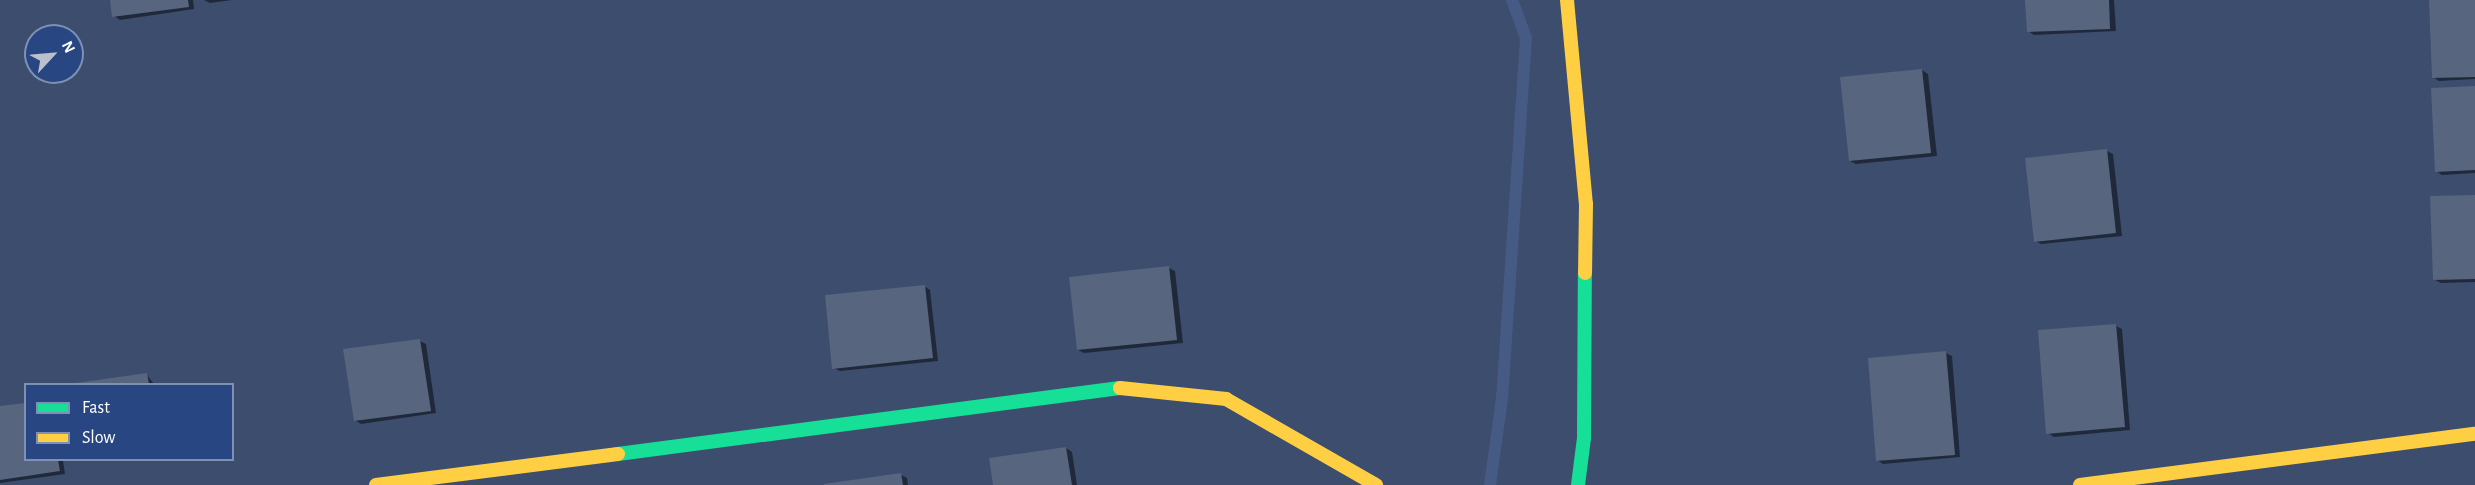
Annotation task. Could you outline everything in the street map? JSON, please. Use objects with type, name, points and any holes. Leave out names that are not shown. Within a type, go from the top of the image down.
[{"type":"street","points":[[1567,0],[1586,204],[1584,438],[1578,485]]},
{"type":"street","points":[[376,485],[1130,387],[1226,399],[1376,485]]},
{"type":"street","points":[[2080,485],[2475,434]]},
{"type":"building","points":[[110,0],[188,0],[189,7],[112,17]]},
{"type":"building","points":[[2025,0],[2109,0],[2110,29],[2027,32]]},
{"type":"building","points":[[2429,0],[2475,0],[2475,77],[2432,78]]},
{"type":"building","points":[[1922,69],[1931,153],[1849,161],[1840,77]]},
{"type":"building","points":[[2475,86],[2475,170],[2435,172],[2431,88]]},
{"type":"building","points":[[2107,149],[2116,233],[2034,242],[2025,158]]},
{"type":"building","points":[[2475,195],[2475,279],[2433,280],[2430,196]]},
{"type":"building","points":[[1169,266],[1177,340],[1077,350],[1069,277]]},
{"type":"building","points":[[925,285],[933,358],[832,369],[825,295]]},
{"type":"building","points":[[2116,324],[2125,427],[2046,434],[2038,330]]},
{"type":"building","points":[[420,339],[431,411],[354,421],[343,349]]},
{"type":"building","points":[[1946,351],[1955,455],[1876,461],[1868,358]]},
{"type":"building","points":[[147,373],[149,383],[76,383]]},
{"type":"building","points":[[24,403],[24,461],[58,461],[60,471],[0,480],[0,406]]},
{"type":"building","points":[[1066,447],[1072,485],[993,485],[989,458]]},
{"type":"building","points":[[901,473],[903,485],[824,485],[824,484]]},
{"type":"waterway","points":[[1490,485],[1502,399],[1526,38],[1512,0]]},
{"type":"traffic: fast","points":[[1578,485],[1584,438],[1585,273]]},
{"type":"traffic: fast","points":[[618,454],[1120,388]]},
{"type":"traffic: slow","points":[[1567,0],[1586,204],[1585,273]]},
{"type":"traffic: slow","points":[[1120,388],[1226,399],[1376,485]]},
{"type":"traffic: slow","points":[[2080,485],[2475,434]]},
{"type":"traffic: slow","points":[[376,485],[618,454]]}]
